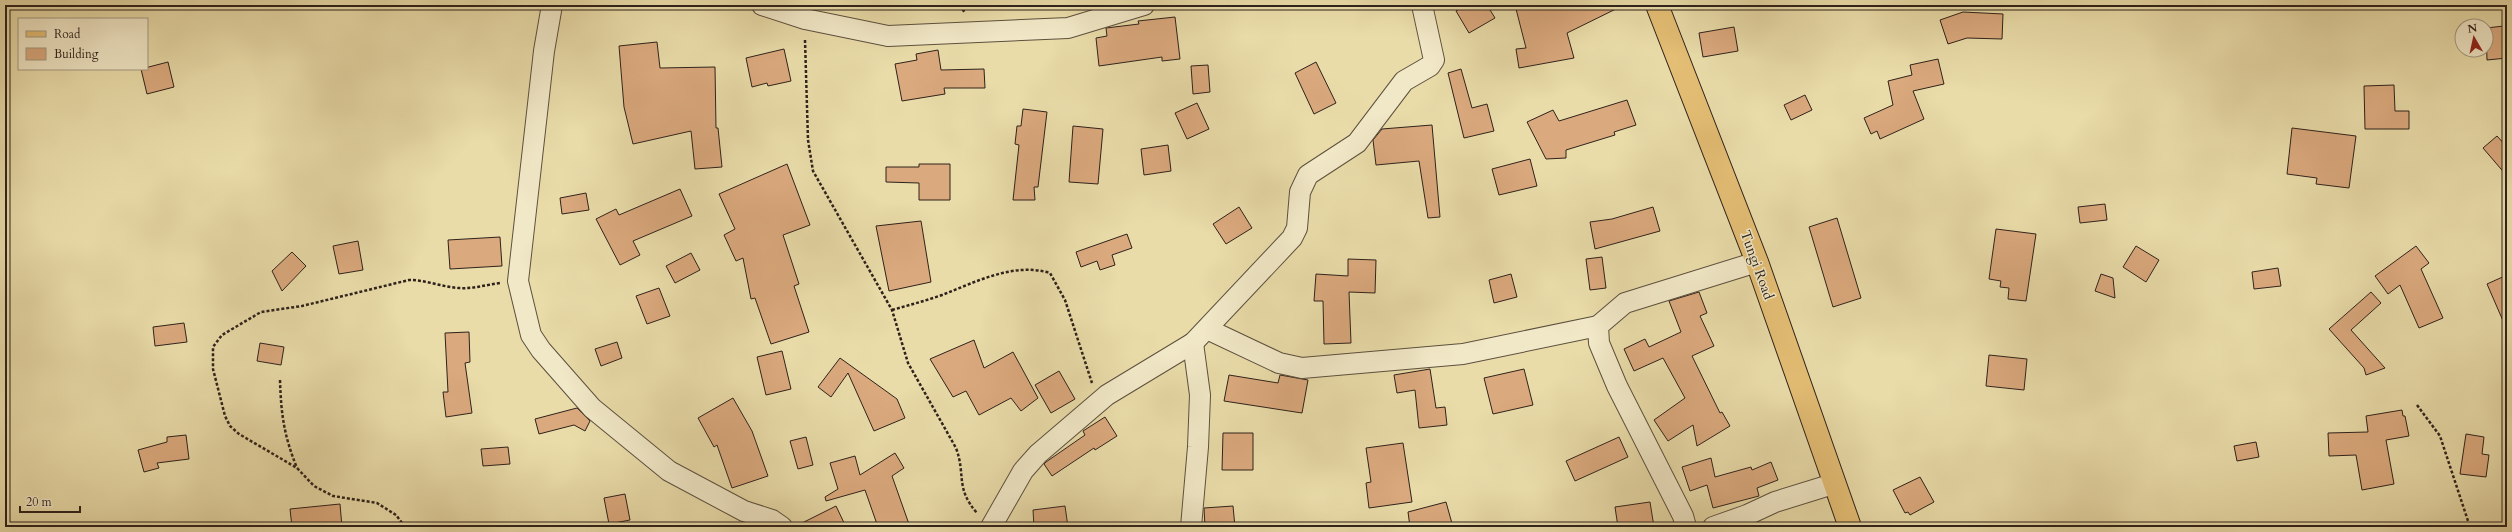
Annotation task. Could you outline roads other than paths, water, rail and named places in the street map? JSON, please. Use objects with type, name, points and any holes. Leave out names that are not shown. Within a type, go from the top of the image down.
[{"type":"main road","name":"Tungi Road","points":[[1657,5],[1756,262],[1833,484],[1850,527]]},
{"type":"street","points":[[552,5],[543,58],[518,281],[531,335],[541,350],[592,408],[669,471],[744,511],[772,520],[782,527]]},
{"type":"street","points":[[762,5],[805,19],[888,36],[1068,28],[1144,5]]},
{"type":"street","points":[[986,522],[1030,463],[1098,403],[1132,378],[1193,342],[1292,238],[1297,228],[1300,192],[1308,175],[1357,143],[1404,80],[1430,66],[1435,55],[1422,5]]},
{"type":"street","points":[[1207,329],[1279,363],[1302,368],[1463,354],[1598,326],[1625,303],[1756,262]]},
{"type":"street","points":[[1598,326],[1599,343],[1617,386],[1683,516],[1686,527]]},
{"type":"street","points":[[1191,527],[1198,447],[1200,395],[1193,342]]},
{"type":"street","points":[[1713,527],[1747,515],[1775,502],[1833,484]]}]
